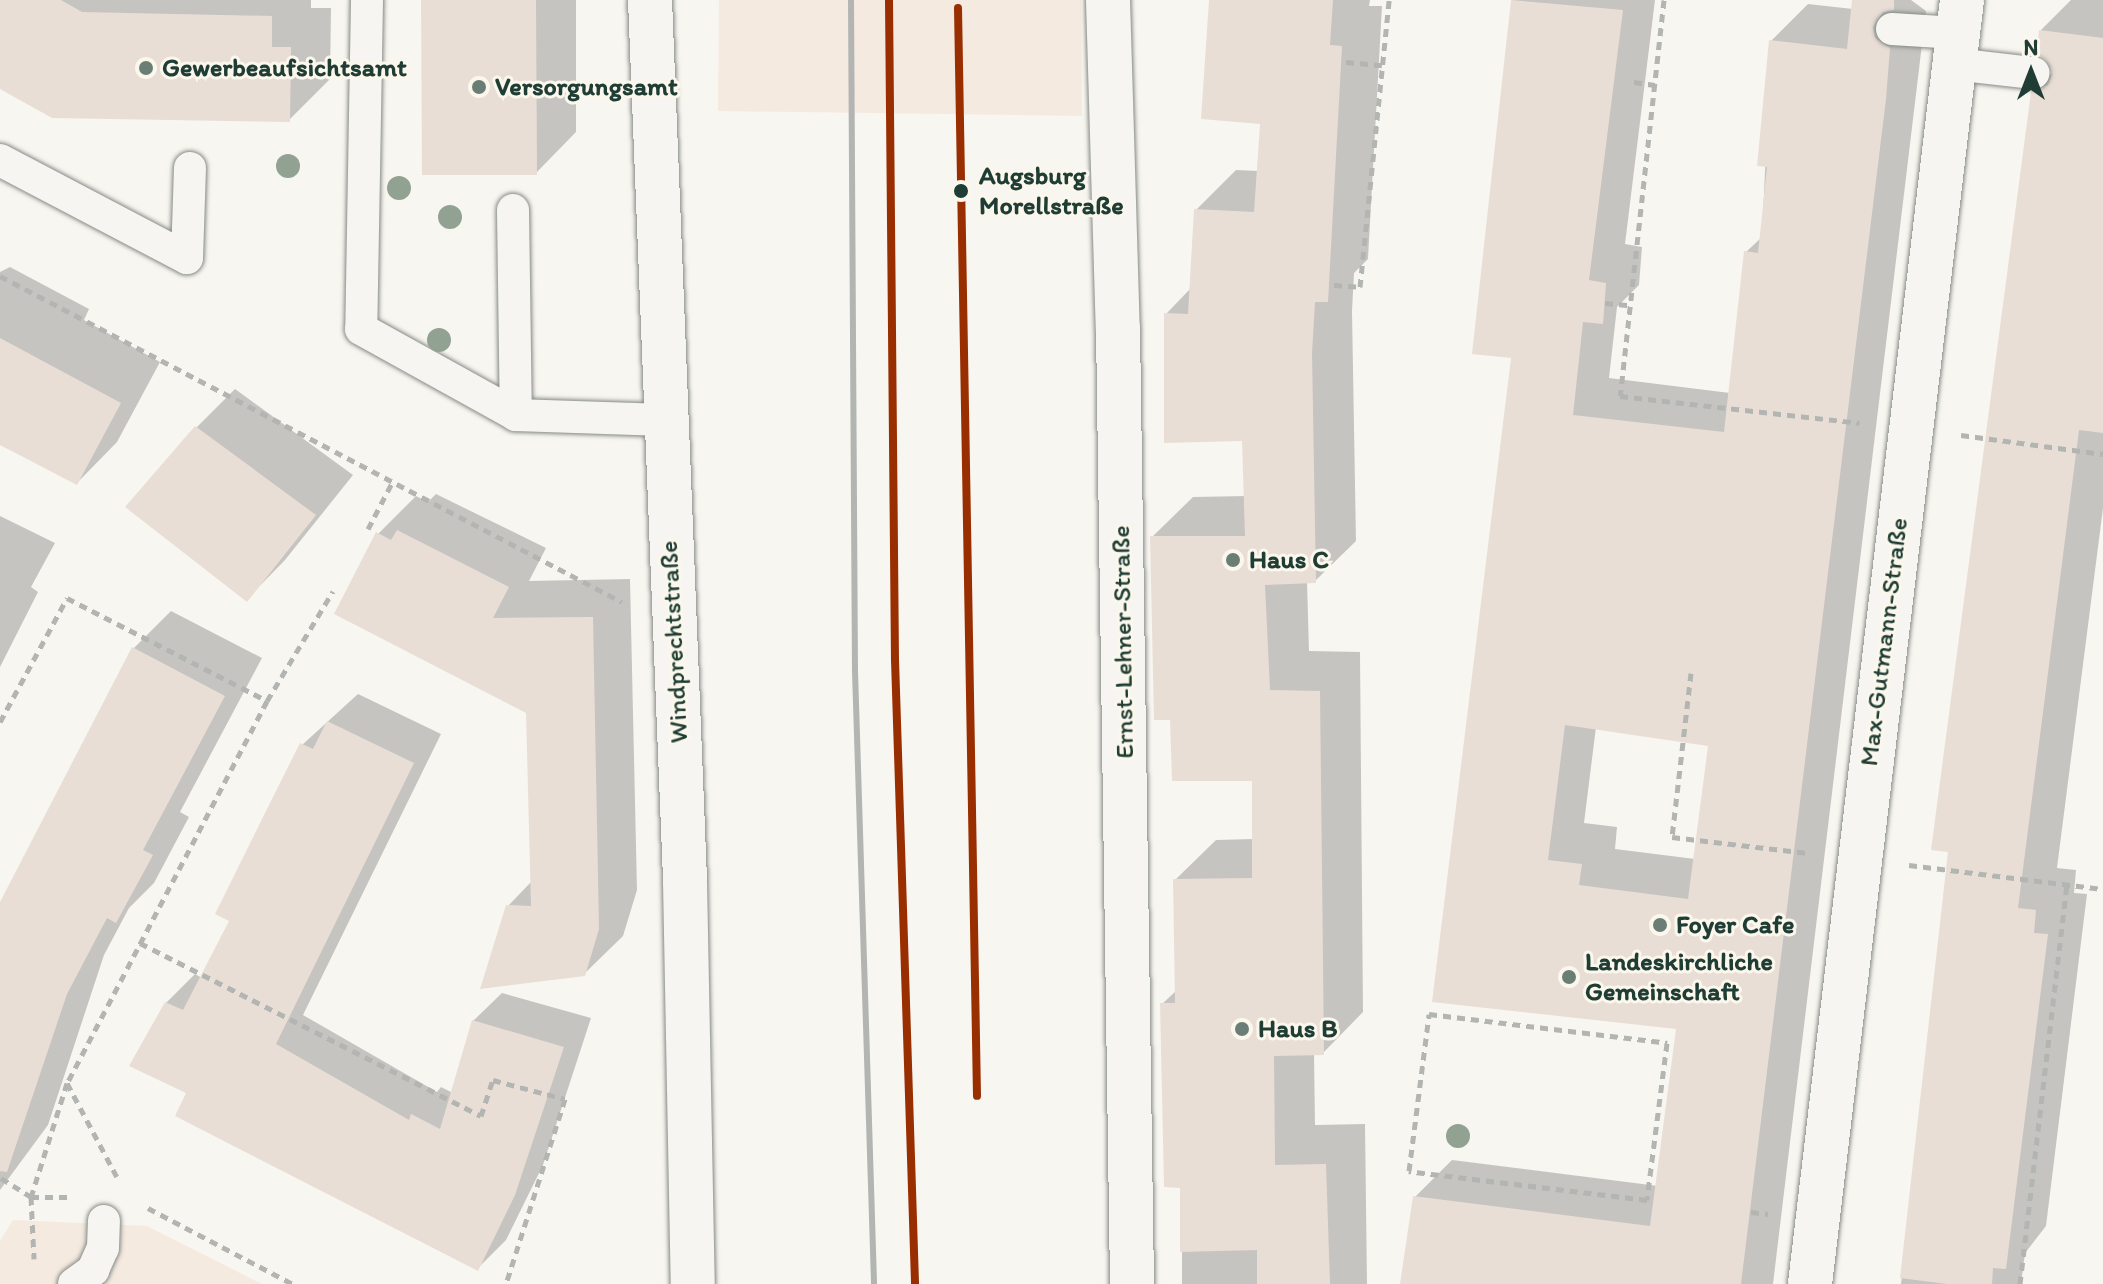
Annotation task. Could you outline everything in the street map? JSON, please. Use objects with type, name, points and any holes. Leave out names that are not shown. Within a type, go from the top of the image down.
[{"type":"street","name":"Windprechtstraße","points":[[650,0],[673,614],[693,1284]]},
{"type":"street","name":"Ernst-Lehner-Straße","points":[[1108,0],[1118,328],[1132,1284]]},
{"type":"street","name":"Max-Gutmann-Straße","points":[[1810,1284],[1958,32]]},
{"type":"lane","points":[[367,0],[361,329],[516,415],[664,420]]},
{"type":"lane","points":[[1892,29],[1958,32],[2033,73]]},
{"type":"lane","points":[[0,160],[187,258],[190,168]]},
{"type":"lane","points":[[513,210],[516,415]]},
{"type":"lane","points":[[74,1284],[93,1270],[103,1248],[104,1221]]},
{"type":"path","points":[[1334,285],[1360,287],[1389,0]]},
{"type":"path","points":[[1664,0],[1620,396],[1910,428],[2103,454]]},
{"type":"path","points":[[1346,62],[1382,65]]},
{"type":"path","points":[[1634,82],[1655,85]]},
{"type":"path","points":[[0,276],[621,602],[673,614]]},
{"type":"path","points":[[1605,303],[1630,305]]},
{"type":"path","points":[[368,529],[393,481]]},
{"type":"path","points":[[31,1272],[36,1247],[31,1197],[67,1083],[267,701],[333,591]]},
{"type":"path","points":[[0,722],[67,598],[267,701]]},
{"type":"path","points":[[1691,673],[1672,837],[2103,889]]},
{"type":"path","points":[[2020,1284],[2067,885]]},
{"type":"path","points":[[140,943],[481,1116],[493,1080],[565,1099],[506,1284]]},
{"type":"path","points":[[1429,1014],[1667,1043],[1650,1201],[1409,1171],[1429,1014]]},
{"type":"path","points":[[67,1083],[121,1184]]},
{"type":"path","points":[[1,1178],[31,1197]]},
{"type":"path","points":[[141,1204],[293,1284]]},
{"type":"shaded area","points":[[719,0],[1081,0],[1082,116],[718,111]]},
{"type":"shaded area","points":[[13,1220],[147,1226],[262,1284],[0,1284],[0,1241]]},
{"type":"building","name":"Gewerbeaufsichtsamt","points":[[0,0],[61,0],[82,12],[272,16],[272,47],[291,47],[290,122],[52,118],[0,89]]},
{"type":"building","name":"Versorgungsamt","points":[[421,0],[536,0],[537,175],[422,175]]},
{"type":"building","points":[[1209,0],[1333,0],[1330,45],[1342,46],[1328,302],[1315,302],[1312,353],[1316,583],[1265,585],[1270,690],[1320,691],[1324,1055],[1274,1056],[1275,1165],[1326,1164],[1330,1284],[1257,1284],[1257,1250],[1180,1252],[1180,1188],[1164,1187],[1160,1003],[1175,1003],[1173,879],[1252,878],[1252,781],[1172,781],[1170,720],[1154,720],[1150,536],[1245,536],[1242,441],[1164,443],[1164,313],[1188,314],[1194,209],[1254,212],[1260,124],[1201,119]]},
{"type":"building","points":[[1511,0],[1623,10],[1589,280],[1606,283],[1603,324],[1583,322],[1573,415],[1724,432],[1744,251],[1758,253],[1767,167],[1757,166],[1769,40],[1847,49],[1852,0],[1894,0],[1894,10],[1883,12],[1873,27],[1875,38],[1890,48],[1886,99],[1741,1284],[1400,1284],[1413,1196],[1650,1226],[1676,1029],[1432,1002],[1511,358],[1472,354]],"holes":[[[1565,725],[1708,746],[1688,899],[1579,885],[1582,864],[1548,860]]]},
{"type":"building","points":[[2039,30],[2103,38],[2103,433],[2079,430],[2018,908],[2036,910],[2034,933],[2048,934],[2006,1269],[1993,1268],[1992,1284],[1947,1284],[1900,1278],[1948,852],[1931,850],[2031,92],[2048,85],[2052,74],[2045,58],[2036,54]]},
{"type":"building","points":[[0,338],[121,403],[77,485],[0,445]]},
{"type":"building","points":[[195,426],[316,515],[247,602],[125,507]]},
{"type":"building","points":[[397,530],[509,587],[493,618],[593,617],[599,929],[585,976],[480,989],[506,905],[531,906],[526,713],[334,614],[376,532],[391,540]]},
{"type":"building","points":[[132,647],[225,696],[143,850],[153,855],[116,923],[107,918],[67,994],[7,1172],[0,1171],[0,902]]},
{"type":"building","points":[[327,721],[414,763],[276,1044],[409,1120],[411,1114],[440,1129],[472,1020],[564,1047],[515,1195],[478,1271],[175,1116],[186,1093],[129,1066],[165,1002],[183,1010],[229,921],[215,914],[265,813],[300,743],[313,749]]},
{"type":"railway","points":[[851,0],[855,671],[874,1284]]},
{"type":"transit line","points":[[889,0],[895,660],[915,1284]]},
{"type":"transit line","points":[[958,8],[977,1096]]},
{"type":"place","name":"Gewerbeaufsichtsamt","points":[[146,68]]},
{"type":"place","name":"Versorgungsamt","points":[[479,87]]},
{"type":"place","name":"Augsburg Morellstraße","points":[[961,191]]},
{"type":"place","name":"Haus C","points":[[1233,560]]},
{"type":"place","name":"Foyer Cafe","points":[[1660,925]]},
{"type":"place","name":"Landeskirchliche Gemeinschaft","points":[[1569,977]]},
{"type":"place","name":"Haus B","points":[[1242,1029]]}]
